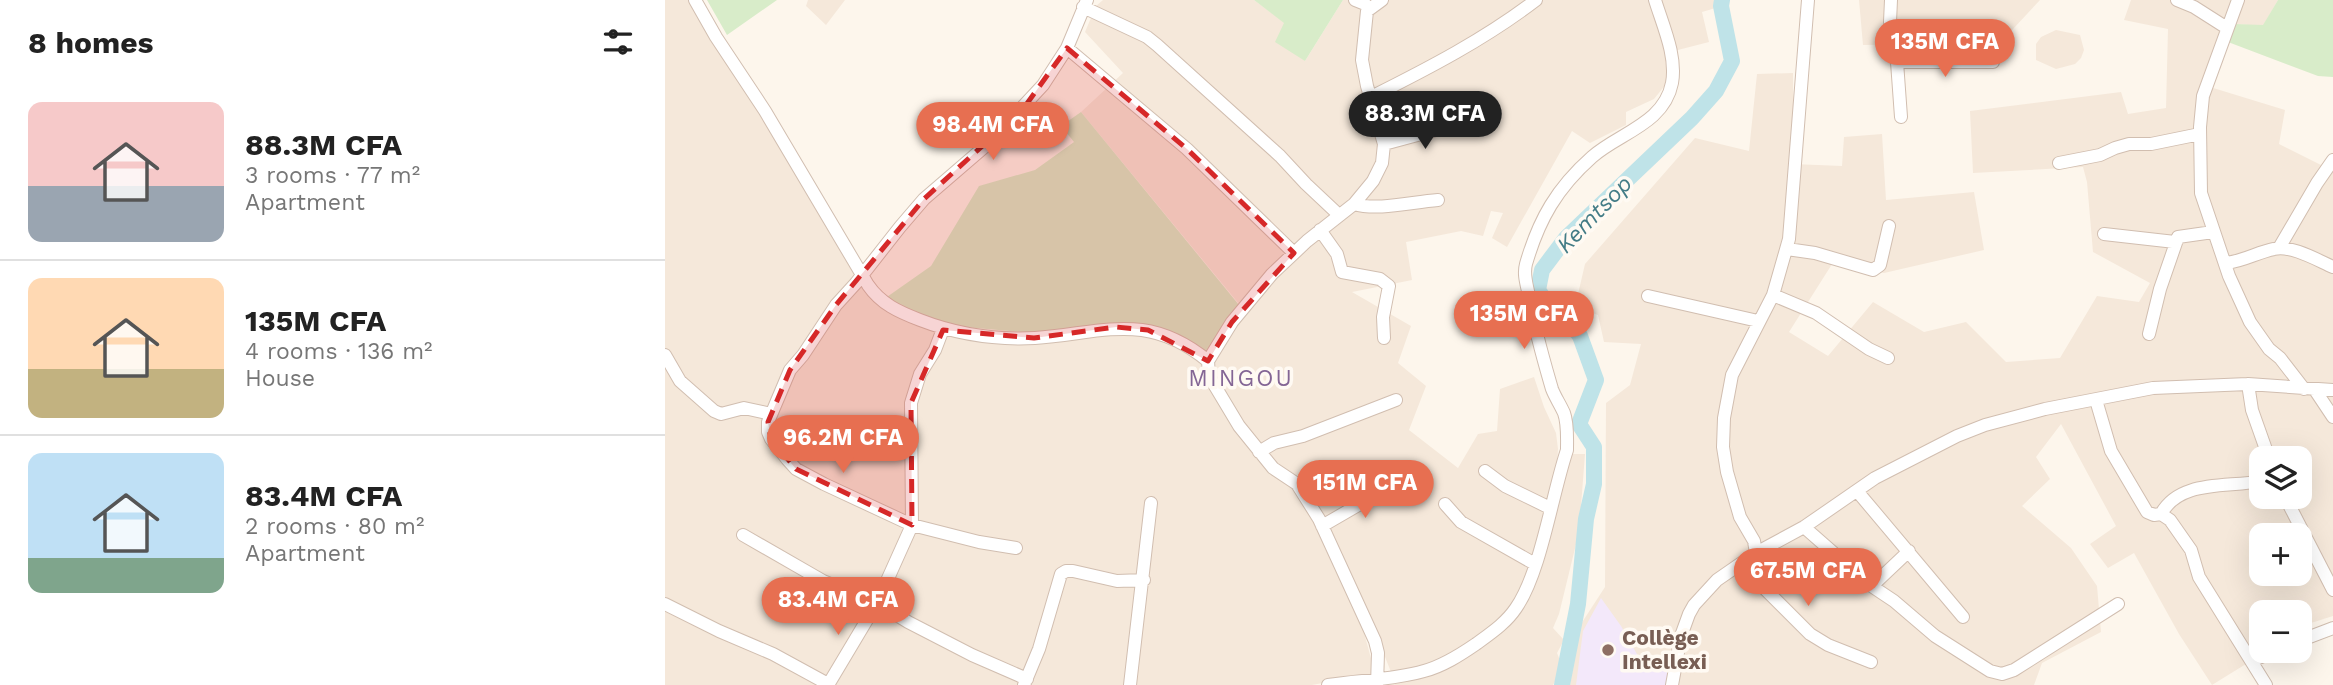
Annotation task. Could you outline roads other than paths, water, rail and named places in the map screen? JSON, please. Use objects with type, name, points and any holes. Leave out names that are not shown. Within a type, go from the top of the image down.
[{"type":"street","points":[[695,0],[765,111],[874,295],[883,303],[943,329],[1005,338],[1034,338],[1116,327],[1147,330],[1188,346],[1208,361]]},
{"type":"street","points":[[1377,683],[1378,653],[1375,641],[1322,526],[1297,484],[1273,468],[1222,400],[1209,376],[1208,361],[1232,322],[1272,274],[1320,230],[1354,204],[1373,181],[1382,163],[1384,145],[1361,60],[1363,4],[1382,0]]},
{"type":"street","points":[[1371,97],[1455,54],[1536,0]]},
{"type":"street","points":[[1328,685],[1377,683],[1436,667],[1489,634],[1518,606],[1535,565],[1567,450],[1565,415],[1554,394],[1535,330],[1525,274],[1526,264],[1543,215],[1562,188],[1594,155],[1644,124],[1665,101],[1672,84],[1673,63],[1655,0]]},
{"type":"street","points":[[1756,553],[1754,541],[1743,523],[1733,493],[1723,447],[1724,418],[1732,375],[1773,295],[1787,249],[1808,0]]},
{"type":"street","points":[[1891,0],[1890,22],[1897,62],[1901,117]]},
{"type":"street","points":[[2177,0],[2194,7],[2227,28]]},
{"type":"street","points":[[2238,0],[2203,96],[2200,134],[2201,193],[2213,232],[2250,322],[2269,349],[2333,417]]},
{"type":"street","points":[[1016,548],[979,542],[912,525],[824,484],[796,469],[771,439],[768,422],[790,370],[836,305],[924,199],[989,143],[1043,85],[1067,48],[1085,3],[1157,45],[1280,156],[1339,215]]},
{"type":"street","points":[[1067,48],[1187,149],[1294,253]]},
{"type":"street","points":[[1897,62],[1993,62]]},
{"type":"street","points":[[1384,145],[1436,130],[1459,127]]},
{"type":"street","points":[[2059,163],[2100,155],[2129,144],[2151,144],[2200,134]]},
{"type":"street","points":[[2279,248],[2333,160]]},
{"type":"street","points":[[1354,204],[1385,207],[1405,202],[1438,200]]},
{"type":"street","points":[[1787,249],[1815,253],[1873,270],[1878,268],[1882,260],[1889,226]]},
{"type":"street","points":[[1320,230],[1337,254],[1342,272],[1380,279],[1389,286],[1383,317],[1384,338]]},
{"type":"street","points":[[2149,334],[2152,315],[2178,237],[2213,232]]},
{"type":"street","points":[[2104,234],[2175,242]]},
{"type":"street","points":[[2226,263],[2243,261],[2279,248],[2333,267]]},
{"type":"street","points":[[1773,295],[1816,313],[1869,349],[1888,358]]},
{"type":"street","points":[[1648,296],[1758,321]]},
{"type":"street","points":[[665,604],[773,654],[828,685],[877,603],[912,525],[911,403],[920,374],[935,350],[943,329]]},
{"type":"street","points":[[665,355],[680,381],[714,411],[721,414],[744,408],[771,414]]},
{"type":"street","points":[[2248,384],[2252,410],[2265,446]]},
{"type":"street","points":[[1672,685],[1681,636],[1694,605],[1717,580],[1756,553],[1804,527],[1875,478],[1957,436],[1985,425],[2153,388],[2248,384],[2333,390]]},
{"type":"street","points":[[1259,452],[1274,443],[1303,436],[1396,400]]},
{"type":"street","points":[[2096,400],[2111,452],[2147,512],[2161,514],[2170,520],[2191,550],[2199,577],[2249,656]]},
{"type":"street","points":[[1485,471],[1505,486],[1550,508]]},
{"type":"street","points":[[2161,514],[2170,501],[2191,491],[2226,483],[2249,482]]},
{"type":"street","points":[[1322,526],[1391,486]]},
{"type":"street","points":[[1857,491],[1963,617]]},
{"type":"street","points":[[1130,685],[1151,503]]},
{"type":"street","points":[[1445,504],[1461,522],[1535,565]]},
{"type":"street","points":[[2291,509],[2333,590]]},
{"type":"street","points":[[1804,527],[1935,636],[1990,671],[2002,674],[2014,670],[2118,604]]},
{"type":"street","points":[[743,535],[823,581],[877,603],[908,622],[1025,682],[1039,649],[1061,574],[1073,571],[1117,581],[1144,580]]},
{"type":"street","points":[[1872,586],[1909,551]]},
{"type":"street","points":[[1740,564],[1810,634],[1828,645],[1871,663]]},
{"type":"street","points":[[2312,636],[2333,628]]},
{"type":"street","points":[[2253,663],[2266,685]]},
{"type":"waterway","name":"Kemtsop","points":[[1562,685],[1578,604],[1586,519],[1594,484],[1594,447],[1579,424],[1596,380],[1580,336],[1565,315],[1547,303],[1538,290],[1542,270],[1566,238],[1692,118],[1716,91],[1732,61],[1722,0]]},
{"type":"place","name":"Collège Intellexi","points":[[1608,650]]},
{"type":"district","name":"MINGOU","points":[[1241,378]]}]
